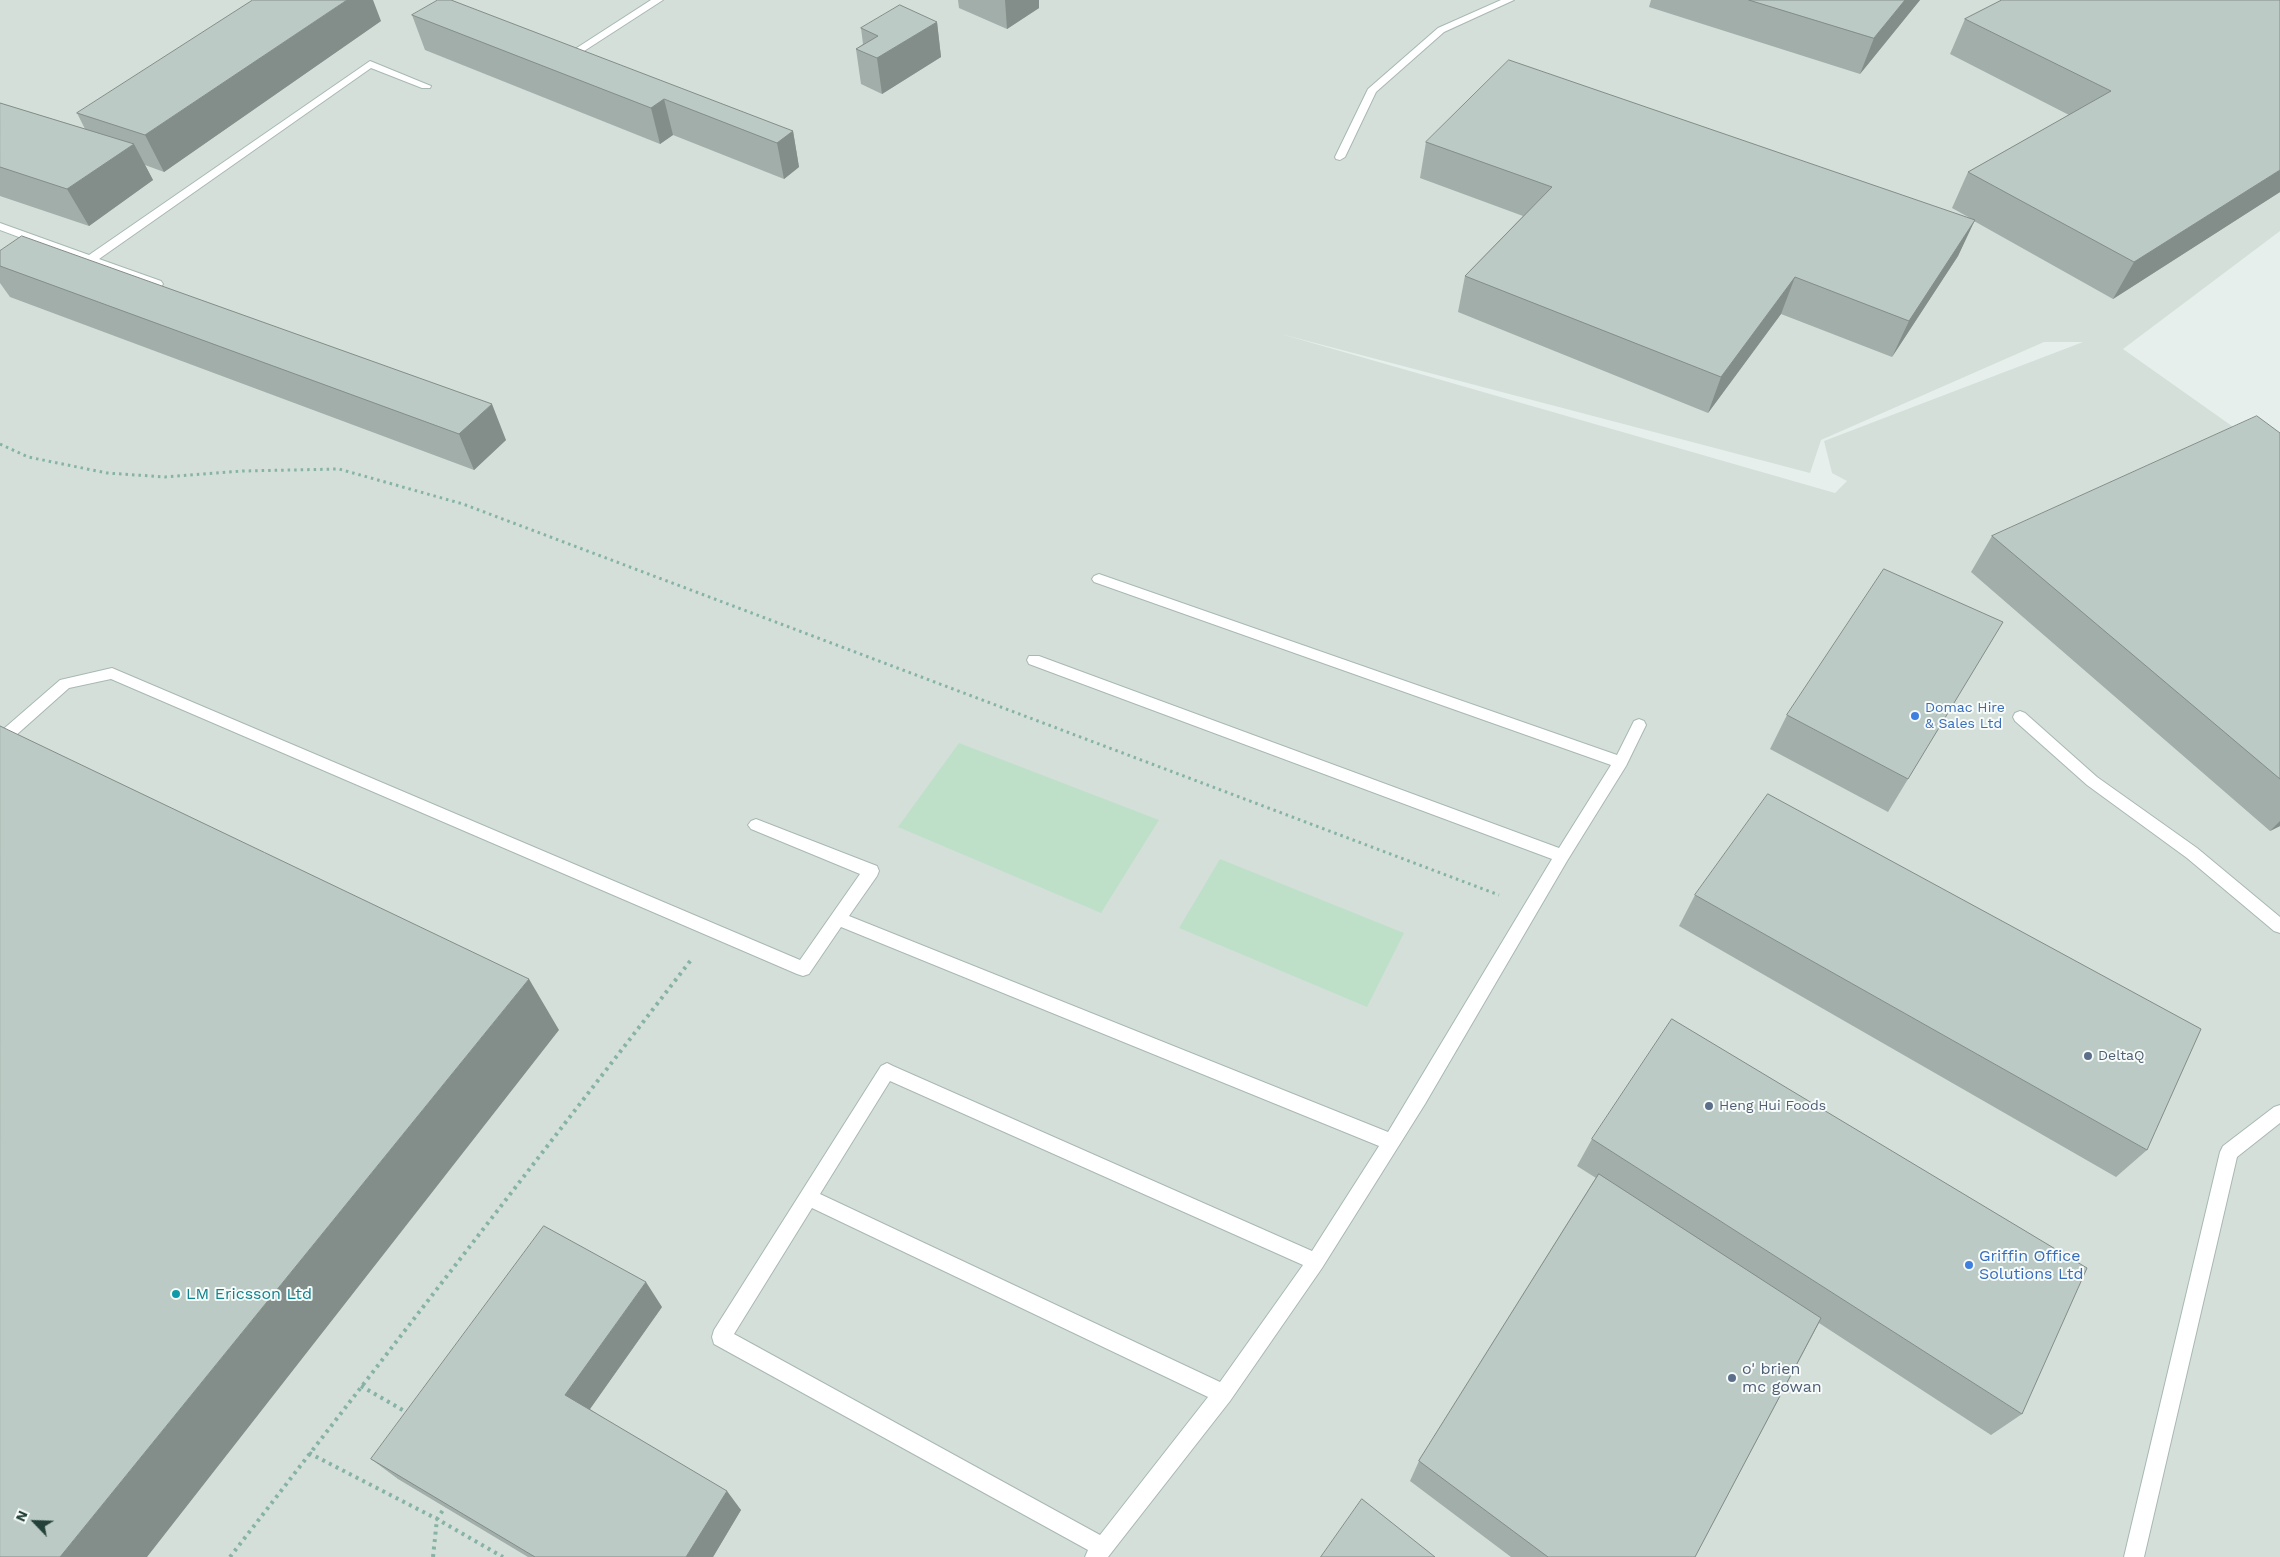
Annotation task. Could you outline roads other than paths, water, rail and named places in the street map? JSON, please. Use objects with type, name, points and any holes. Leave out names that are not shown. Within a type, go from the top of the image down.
[{"type":"street","points":[[577,51],[658,0]]},
{"type":"street","points":[[1340,157],[1372,91],[1442,30],[1509,0]]},
{"type":"street","points":[[91,259],[370,64],[426,86]]},
{"type":"street","points":[[0,226],[156,284]]},
{"type":"street","points":[[1099,580],[1621,762]]},
{"type":"street","points":[[1034,660],[1562,856]]},
{"type":"street","points":[[0,741],[65,684],[112,673],[803,969],[872,871],[756,825]]},
{"type":"street","points":[[2020,717],[2092,781],[2192,854],[2280,925]]},
{"type":"street","points":[[1316,1262],[887,1071],[721,1337],[1099,1552],[1223,1394],[1316,1262],[1391,1142],[1533,908],[1562,856],[1621,762],[1639,725]]},
{"type":"street","points":[[838,919],[1391,1142]]},
{"type":"street","points":[[2134,1557],[2229,1152],[2280,1113]]},
{"type":"street","points":[[808,1197],[1223,1394]]},
{"type":"place","name":"Domac Hire & Sales Ltd","points":[[1915,716]]},
{"type":"place","name":"DeltaQ","points":[[2088,1056]]},
{"type":"place","name":"Heng Hui Foods","points":[[1709,1106]]},
{"type":"place","name":"Griffin Office Solutions Ltd","points":[[1969,1265]]},
{"type":"place","name":"LM Ericsson Ltd","points":[[176,1294]]},
{"type":"place","name":"o' brien mc gowan","points":[[1732,1378]]}]
